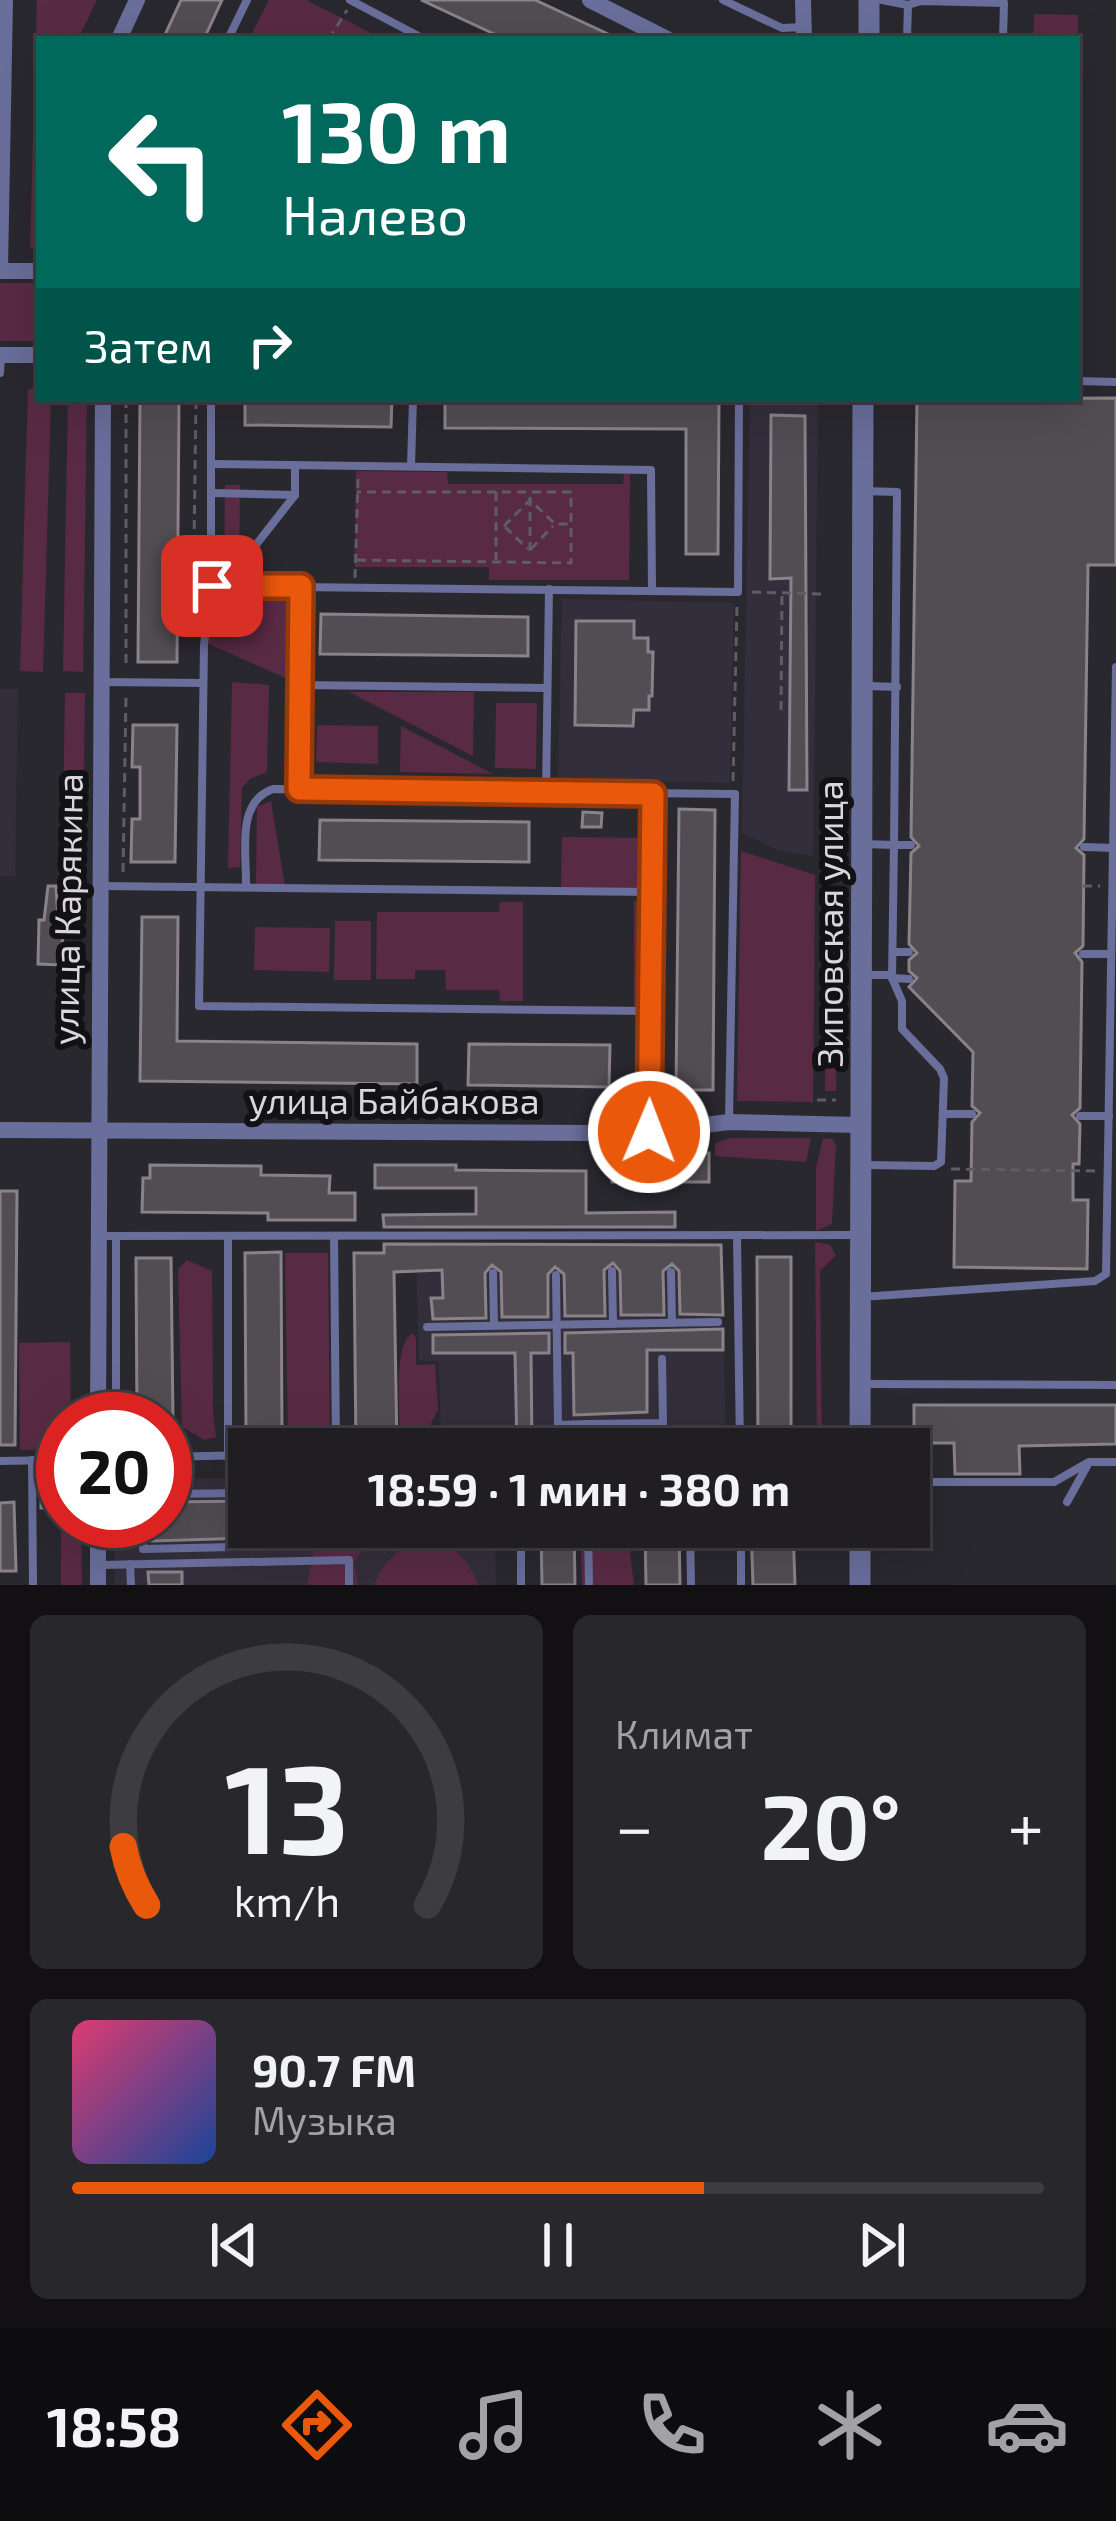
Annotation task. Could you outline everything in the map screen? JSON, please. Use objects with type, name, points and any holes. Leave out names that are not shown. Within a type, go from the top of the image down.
[{"type":"street","points":[[5,0],[0,270],[36,272]]},
{"type":"street","points":[[119,36],[137,0]]},
{"type":"street","points":[[590,0],[661,36]]},
{"type":"street","points":[[803,0],[803,33]]},
{"type":"street","points":[[868,36],[869,0]]},
{"type":"street","points":[[0,355],[36,355]]},
{"type":"street","name":"улица Карякина","points":[[99,1392],[107,1236],[97,1131],[104,402]]},
{"type":"street","name":"Зиповская улица","points":[[853,402],[862,491],[860,1428]]},
{"type":"street","name":"улица Байбакова","points":[[0,1130],[649,1132],[729,1122],[859,1125]]},
{"type":"street","points":[[98,1548],[98,1585]]},
{"type":"street","points":[[860,1548],[860,1585]]},
{"type":"lane","points":[[229,36],[247,0]]},
{"type":"lane","points":[[351,0],[419,36]]},
{"type":"lane","points":[[724,0],[803,33]]},
{"type":"lane","points":[[882,0],[896,6],[921,1],[1007,2],[1003,36]]},
{"type":"lane","points":[[907,36],[908,5]]},
{"type":"lane","points":[[0,355],[0,374]]},
{"type":"lane","points":[[1080,381],[1116,382]]},
{"type":"lane","points":[[211,402],[212,586],[203,683],[199,1006],[650,1011]]},
{"type":"lane","points":[[412,466],[413,402]]},
{"type":"lane","points":[[212,586],[652,589],[738,595],[739,402]]},
{"type":"lane","points":[[213,464],[651,470],[652,589]]},
{"type":"lane","points":[[255,586],[255,545],[295,495],[296,465]]},
{"type":"lane","points":[[859,1165],[938,1165],[943,1157],[943,1073],[902,1029],[902,1001],[892,977],[897,493],[862,491]]},
{"type":"lane","points":[[212,493],[295,495]]},
{"type":"lane","points":[[299,789],[301,586]]},
{"type":"lane","points":[[546,792],[549,590]]},
{"type":"lane","points":[[860,1297],[1101,1280],[1107,1266],[1112,1200],[1108,1172],[1113,1096],[1116,667]]},
{"type":"lane","points":[[101,682],[203,683]]},
{"type":"lane","points":[[300,686],[548,688]]},
{"type":"lane","points":[[862,686],[897,687]]},
{"type":"lane","points":[[246,887],[248,811],[260,793],[273,789],[735,794],[729,1122]]},
{"type":"lane","points":[[649,1132],[653,794]]},
{"type":"lane","points":[[862,844],[911,845]]},
{"type":"lane","points":[[1084,847],[1114,848]]},
{"type":"lane","points":[[99,886],[652,892]]},
{"type":"lane","points":[[893,952],[909,952]]},
{"type":"lane","points":[[1082,954],[1112,955]]},
{"type":"lane","points":[[860,975],[909,979]]},
{"type":"lane","points":[[943,1114],[972,1114]]},
{"type":"lane","points":[[1080,1116],[1109,1116]]},
{"type":"lane","points":[[115,1392],[107,1236],[859,1234]]},
{"type":"lane","points":[[736,1235],[740,1428]]},
{"type":"lane","points":[[192,1457],[227,1456],[228,1236]]},
{"type":"lane","points":[[334,1236],[336,1428]]},
{"type":"lane","points":[[612,1271],[613,1324]]},
{"type":"lane","points":[[671,1272],[672,1323]]},
{"type":"lane","points":[[493,1273],[494,1326]]},
{"type":"lane","points":[[556,1275],[558,1425],[662,1423],[662,1359]]},
{"type":"lane","points":[[428,1327],[718,1322]]},
{"type":"lane","points":[[860,1384],[1116,1385]]},
{"type":"lane","points":[[32,1460],[33,1585]]},
{"type":"lane","points":[[0,1461],[36,1460]]},
{"type":"lane","points":[[1067,1502],[1089,1462]]},
{"type":"lane","points":[[930,1483],[1054,1482],[1089,1462],[1116,1462]]},
{"type":"lane","points":[[192,1494],[228,1493]]},
{"type":"lane","points":[[192,1548],[228,1547]]},
{"type":"lane","points":[[143,1548],[190,1548]]},
{"type":"lane","points":[[521,1548],[521,1585]]},
{"type":"lane","points":[[588,1548],[589,1585]]},
{"type":"lane","points":[[690,1548],[691,1585]]},
{"type":"lane","points":[[741,1548],[742,1585]]},
{"type":"lane","points":[[98,1565],[349,1560],[350,1585]]},
{"type":"lane","points":[[130,1564],[131,1585]]},
{"type":"path","points":[[331,36],[351,0]]},
{"type":"path","points":[[123,886],[126,402]]},
{"type":"path","points":[[193,636],[196,402]]},
{"type":"path","points":[[355,587],[358,466]]},
{"type":"path","points":[[357,492],[571,492],[571,562],[357,560]]},
{"type":"path","points":[[496,492],[496,562]]},
{"type":"path","points":[[530,492],[530,551]]},
{"type":"path","points":[[530,500],[555,524],[571,524]]},
{"type":"path","points":[[504,526],[530,500]]},
{"type":"path","points":[[530,551],[555,524]]},
{"type":"path","points":[[496,526],[504,526],[530,551]]},
{"type":"path","points":[[781,710],[782,593]]},
{"type":"path","points":[[733,788],[738,595],[822,594]]},
{"type":"path","points":[[1083,886],[1114,884]]},
{"type":"path","points":[[817,1100],[836,1100]]},
{"type":"path","points":[[938,1165],[1108,1172]]},
{"type":"shaded area","points":[[37,0],[97,0],[79,36],[36,36]]},
{"type":"shaded area","points":[[269,0],[306,0],[377,36],[251,36]]},
{"type":"shaded area","points":[[1034,14],[1078,15],[1078,36],[1033,36]]},
{"type":"shaded area","points":[[35,58],[36,58],[36,248],[30,248]]},
{"type":"shaded area","points":[[0,283],[36,283],[36,341],[0,341]]},
{"type":"shaded area","points":[[28,389],[36,389],[36,402],[51,402],[43,672],[20,671]]},
{"type":"shaded area","points":[[68,402],[87,402],[83,672],[63,671]]},
{"type":"shaded area","points":[[750,402],[818,402],[813,856],[778,850],[742,833]]},
{"type":"shaded area","points":[[356,471],[447,472],[448,484],[623,484],[624,473],[630,473],[629,580],[489,580],[489,567],[355,567]]},
{"type":"shaded area","points":[[225,485],[240,485],[239,583],[224,582]]},
{"type":"shaded area","points":[[199,594],[301,596],[299,684],[209,644],[210,598],[198,598]]},
{"type":"shaded area","points":[[562,599],[734,603],[730,783],[558,778]]},
{"type":"shaded area","points":[[232,682],[269,685],[267,772],[242,788],[240,867],[228,868]]},
{"type":"shaded area","points":[[0,689],[18,689],[15,876],[0,876]]},
{"type":"shaded area","points":[[349,692],[474,692],[473,756]]},
{"type":"shaded area","points":[[65,693],[85,693],[82,881],[62,880]]},
{"type":"shaded area","points":[[496,703],[537,703],[536,769],[495,768]]},
{"type":"shaded area","points":[[317,725],[378,726],[378,764],[316,762]]},
{"type":"shaded area","points":[[401,726],[493,774],[400,772]]},
{"type":"shaded area","points":[[271,801],[285,886],[256,885],[257,807]]},
{"type":"shaded area","points":[[562,837],[650,838],[649,890],[561,889]]},
{"type":"shaded area","points":[[741,851],[815,875],[813,1102],[737,1101]]},
{"type":"shaded area","points":[[828,890],[839,890],[836,1091],[825,1091]]},
{"type":"shaded area","points":[[634,901],[648,901],[648,1007],[634,1007]]},
{"type":"shaded area","points":[[500,902],[523,902],[523,1001],[500,1001],[499,990],[446,990],[445,970],[415,970],[415,979],[376,979],[377,912],[499,912]]},
{"type":"shaded area","points":[[335,921],[371,921],[371,980],[334,980]]},
{"type":"shaded area","points":[[255,927],[330,928],[329,972],[254,970]]},
{"type":"shaded area","points":[[731,1138],[811,1138],[806,1162],[715,1156],[715,1143]]},
{"type":"shaded area","points":[[823,1138],[836,1144],[832,1224],[816,1231],[816,1168]]},
{"type":"shaded area","points":[[815,1242],[830,1245],[836,1255],[820,1271],[822,1428],[817,1428]]},
{"type":"shaded area","points":[[721,1245],[725,1428],[441,1428],[439,1361],[419,1361],[416,1250]]},
{"type":"shaded area","points":[[285,1253],[328,1253],[330,1428],[288,1428]]},
{"type":"shaded area","points":[[187,1260],[212,1271],[216,1437],[204,1440],[192,1433],[192,1392],[181,1392],[178,1269]]},
{"type":"shaded area","points":[[412,1333],[416,1338],[416,1365],[435,1364],[438,1410],[429,1428],[400,1428],[400,1367]]},
{"type":"shaded area","points":[[70,1342],[71,1392],[36,1392],[36,1450],[20,1450],[19,1343]]},
{"type":"shaded area","points":[[228,1478],[228,1548],[495,1548],[496,1585],[115,1585],[114,1548],[192,1548],[192,1479]]},
{"type":"shaded area","points":[[61,1548],[81,1548],[82,1585],[61,1585]]},
{"type":"shaded area","points":[[314,1548],[363,1548],[354,1563],[358,1585],[307,1585]]},
{"type":"shaded area","points":[[406,1548],[451,1548],[471,1569],[478,1585],[374,1585],[395,1554]]},
{"type":"shaded area","points":[[581,1548],[630,1548],[634,1585],[582,1585]]},
{"type":"building","points":[[181,0],[222,0],[205,36],[164,36]]},
{"type":"building","points":[[421,0],[535,0],[613,36],[499,36]]},
{"type":"building","points":[[1080,398],[1116,398],[1116,565],[1088,565],[1084,839],[1076,848],[1084,855],[1083,946],[1075,953],[1082,962],[1080,1108],[1072,1115],[1080,1124],[1079,1164],[1073,1164],[1073,1200],[1088,1200],[1087,1269],[954,1267],[955,1181],[971,1181],[972,1122],[980,1113],[972,1106],[973,1052],[909,987],[917,978],[909,971],[909,960],[917,953],[909,944],[911,853],[919,846],[911,837],[917,402],[1080,402]]},
{"type":"building","points":[[140,402],[179,402],[177,662],[138,662]]},
{"type":"building","points":[[245,402],[392,402],[391,427],[245,425]]},
{"type":"building","points":[[445,402],[719,402],[718,554],[686,554],[686,429],[445,428]]},
{"type":"building","points":[[771,415],[805,416],[807,790],[789,790],[791,578],[770,579]]},
{"type":"building","points":[[321,614],[528,617],[528,656],[320,654]]},
{"type":"building","points":[[576,621],[634,621],[634,638],[648,638],[648,652],[653,652],[652,696],[649,710],[634,710],[633,726],[575,725]]},
{"type":"building","points":[[133,725],[177,725],[175,862],[131,862],[132,819],[140,819],[140,767],[132,767]]},
{"type":"building","points":[[679,809],[715,810],[713,1090],[676,1090]]},
{"type":"building","points":[[583,812],[602,813],[601,827],[582,827]]},
{"type":"building","points":[[320,820],[529,822],[529,862],[319,860]]},
{"type":"building","points":[[48,886],[56,886],[58,920],[63,921],[62,965],[38,964],[39,920],[44,920]]},
{"type":"building","points":[[142,917],[178,917],[177,1041],[417,1044],[417,1084],[140,1081]]},
{"type":"building","points":[[469,1044],[610,1045],[609,1087],[468,1085]]},
{"type":"building","points":[[612,1152],[709,1153],[709,1182],[612,1182]]},
{"type":"building","points":[[150,1165],[261,1166],[261,1175],[330,1176],[329,1193],[355,1193],[355,1220],[268,1220],[268,1213],[142,1212],[143,1178],[150,1178]]},
{"type":"building","points":[[375,1165],[586,1171],[586,1213],[675,1212],[675,1227],[384,1227],[383,1215],[476,1214],[476,1188],[375,1188]]},
{"type":"building","points":[[0,1191],[17,1191],[15,1445],[0,1445]]},
{"type":"building","points":[[384,1244],[721,1245],[723,1315],[680,1314],[679,1271],[672,1264],[663,1271],[664,1315],[621,1315],[620,1271],[613,1263],[604,1270],[605,1316],[565,1316],[564,1274],[555,1267],[548,1274],[548,1317],[502,1317],[501,1272],[492,1265],[485,1273],[486,1318],[433,1319],[431,1298],[443,1298],[442,1270],[394,1272],[397,1428],[356,1428],[354,1253],[384,1253]]},
{"type":"building","points":[[281,1252],[282,1428],[246,1428],[245,1253]]},
{"type":"building","points":[[757,1257],[791,1257],[791,1428],[758,1428]]},
{"type":"building","points":[[136,1258],[171,1258],[173,1392],[137,1392]]},
{"type":"building","points":[[723,1329],[723,1350],[647,1350],[647,1412],[574,1415],[573,1353],[565,1353],[565,1333]]},
{"type":"building","points":[[549,1333],[549,1353],[531,1353],[532,1428],[517,1428],[515,1353],[433,1353],[433,1335]]},
{"type":"building","points":[[914,1405],[1116,1405],[1116,1444],[1019,1446],[1020,1474],[955,1474],[954,1443],[930,1443],[930,1428],[914,1428]]},
{"type":"building","points":[[228,1501],[228,1539],[192,1540],[192,1502]]},
{"type":"building","points":[[14,1502],[16,1571],[0,1571],[0,1503]]},
{"type":"building","points":[[541,1548],[574,1548],[575,1585],[542,1585]]},
{"type":"building","points":[[645,1548],[679,1548],[680,1585],[646,1585]]},
{"type":"building","points":[[752,1548],[794,1548],[795,1585],[753,1585]]},
{"type":"building","points":[[148,1572],[182,1572],[182,1585],[149,1585]]},
{"type":"route","points":[[212,586],[301,586],[299,789],[653,794],[649,1132]]}]
